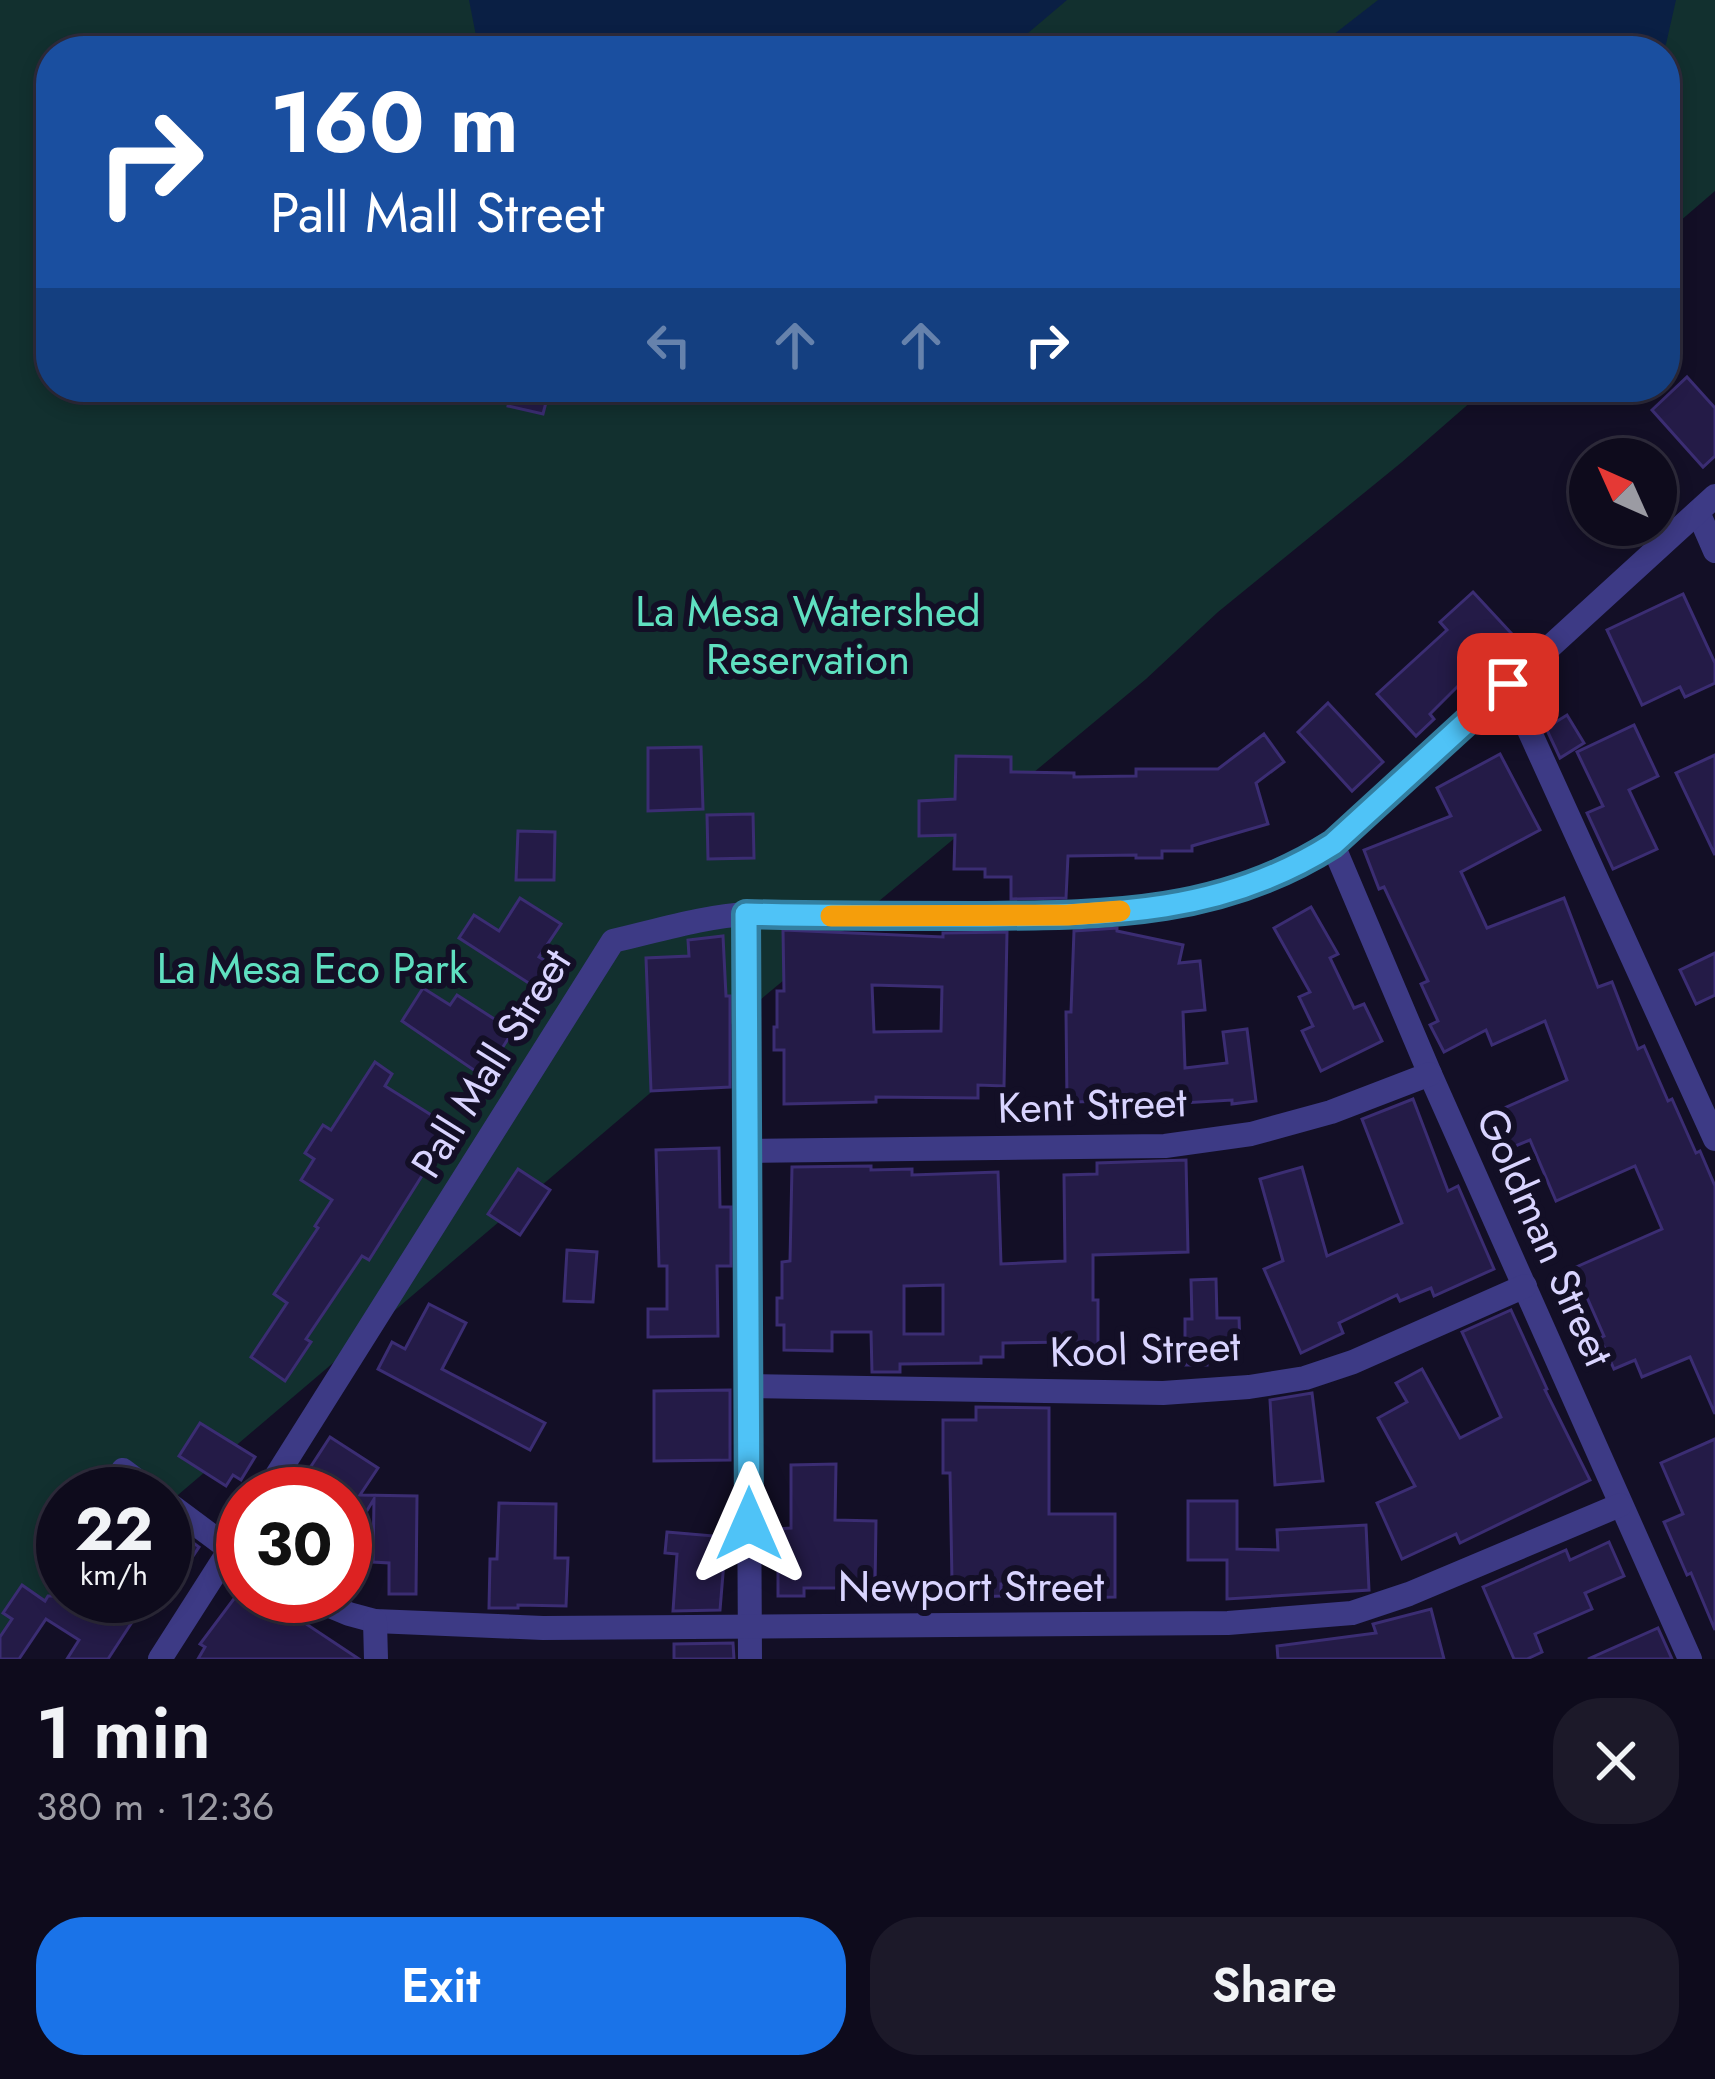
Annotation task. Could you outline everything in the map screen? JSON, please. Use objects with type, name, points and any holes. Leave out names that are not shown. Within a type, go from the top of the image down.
[{"type":"street","points":[[1706,504],[1715,550]]},
{"type":"street","name":"Pall Mall Street","points":[[282,1467],[614,941],[746,914],[1068,915],[1169,908],[1274,876],[1333,844],[1706,504]]},
{"type":"street","points":[[1508,684],[1715,1139]]},
{"type":"street","name":"Goldman Street","points":[[1333,844],[1690,1659]]},
{"type":"street","points":[[746,914],[750,1659]]},
{"type":"street","name":"Kent Street","points":[[748,1151],[1165,1146],[1271,1129],[1430,1074]]},
{"type":"street","name":"Kool Street","points":[[748,1386],[1163,1393],[1249,1387],[1305,1378],[1353,1363],[1525,1286]]},
{"type":"street","name":"Newport Street","points":[[372,1620],[543,1628],[1228,1623],[1352,1613],[1620,1505]]},
{"type":"street","points":[[160,1659],[216,1578]]},
{"type":"street","points":[[375,1621],[376,1659]]},
{"type":"green space","points":[[0,0],[1715,0],[1715,191],[1680,221],[1680,36],[36,36],[36,402],[1471,402],[192,1483],[192,1467],[36,1467],[36,1616],[0,1647]]},
{"type":"water","points":[[469,0],[1067,0],[1025,36],[476,36]]},
{"type":"water","points":[[1378,0],[1676,0],[1668,36],[1333,35]]},
{"type":"building","points":[[1687,377],[1715,408],[1715,456],[1703,467],[1652,410],[1660,402],[1680,402],[1680,384]]},
{"type":"building","points":[[509,402],[546,402],[543,414],[508,406]]},
{"type":"building","points":[[1473,592],[1511,633],[1430,714],[1434,719],[1416,736],[1377,694],[1447,630],[1440,622]]},
{"type":"building","points":[[1683,594],[1715,663],[1715,683],[1685,697],[1680,687],[1642,705],[1607,630]]},
{"type":"building","points":[[1328,703],[1383,762],[1352,791],[1298,732]]},
{"type":"building","points":[[1567,715],[1584,743],[1560,758],[1546,728]]},
{"type":"building","points":[[1634,725],[1658,776],[1629,790],[1657,849],[1613,869],[1587,813],[1603,806],[1577,752]]},
{"type":"building","points":[[1264,734],[1284,762],[1256,783],[1268,824],[1192,846],[1192,851],[1162,851],[1162,858],[1068,856],[1066,898],[1011,899],[1011,877],[985,877],[985,869],[954,869],[955,835],[919,836],[919,801],[955,799],[956,756],[1011,757],[1011,772],[1136,776],[1136,769],[1218,769]]},
{"type":"building","points":[[701,747],[703,809],[648,811],[648,748]]},
{"type":"building","points":[[1500,754],[1540,830],[1461,872],[1487,928],[1564,898],[1598,987],[1612,982],[1638,1049],[1644,1046],[1668,1101],[1672,1099],[1696,1153],[1700,1151],[1715,1186],[1715,1414],[1690,1357],[1642,1377],[1635,1360],[1614,1369],[1574,1268],[1662,1229],[1635,1166],[1556,1201],[1530,1140],[1508,1149],[1493,1113],[1567,1080],[1545,1021],[1492,1045],[1486,1030],[1444,1052],[1430,1025],[1438,1021],[1421,984],[1428,981],[1384,887],[1379,889],[1364,850],[1451,816],[1437,788]]},
{"type":"building","points":[[1715,755],[1715,855],[1676,773]]},
{"type":"building","points":[[753,814],[754,858],[708,859],[707,815]]},
{"type":"building","points":[[518,831],[555,832],[554,880],[516,880]]},
{"type":"building","points":[[520,898],[561,924],[539,957],[556,967],[541,991],[459,938],[474,915],[499,931]]},
{"type":"building","points":[[1311,907],[1338,954],[1330,958],[1354,1008],[1364,1004],[1382,1041],[1321,1071],[1302,1031],[1313,1026],[1299,997],[1310,992],[1274,928]]},
{"type":"building","points":[[1117,928],[1183,945],[1179,963],[1200,961],[1205,1010],[1183,1012],[1185,1068],[1227,1063],[1223,1032],[1247,1029],[1256,1101],[1132,1106],[1132,1101],[1067,1102],[1066,1012],[1071,1012],[1074,931]]},
{"type":"building","points":[[783,930],[943,937],[943,933],[1007,932],[1004,1086],[978,1085],[978,1098],[876,1097],[876,1102],[784,1104],[784,1050],[774,1050],[774,1027],[777,991],[784,991]],"holes":[[[872,985],[942,987],[941,1031],[874,1032]]]},
{"type":"building","points":[[723,936],[726,996],[730,996],[730,1087],[651,1091],[646,958],[689,956],[688,940]]},
{"type":"building","points":[[1715,953],[1715,995],[1696,1004],[1680,970]]},
{"type":"building","points":[[423,988],[450,1005],[457,995],[513,1031],[484,1077],[402,1021]]},
{"type":"building","points":[[375,1062],[392,1074],[385,1086],[452,1128],[369,1260],[362,1256],[306,1339],[311,1342],[285,1381],[251,1357],[287,1303],[274,1294],[332,1200],[301,1180],[314,1159],[305,1153],[323,1125],[331,1130]]},
{"type":"building","points":[[1413,1099],[1448,1191],[1458,1186],[1494,1269],[1434,1296],[1431,1288],[1400,1301],[1397,1295],[1339,1323],[1343,1333],[1301,1353],[1264,1269],[1283,1261],[1260,1179],[1302,1167],[1327,1256],[1402,1223],[1362,1119]]},
{"type":"building","points":[[719,1148],[720,1207],[731,1207],[731,1266],[717,1266],[718,1336],[648,1337],[648,1309],[667,1309],[667,1266],[659,1266],[656,1150]]},
{"type":"building","points":[[1186,1160],[1188,1252],[1093,1255],[1098,1346],[1003,1343],[1003,1357],[981,1357],[981,1363],[900,1364],[900,1372],[872,1372],[871,1332],[832,1332],[832,1351],[784,1350],[784,1325],[777,1325],[777,1298],[782,1298],[782,1262],[790,1261],[792,1167],[871,1166],[871,1170],[912,1169],[912,1175],[998,1172],[1001,1264],[1065,1261],[1064,1175],[1097,1174],[1097,1163]],"holes":[[[943,1285],[943,1334],[904,1334],[904,1286]]]},
{"type":"building","points":[[518,1169],[550,1190],[520,1235],[488,1214]]},
{"type":"building","points":[[567,1250],[597,1252],[593,1302],[564,1301]]},
{"type":"building","points":[[1216,1279],[1217,1318],[1239,1318],[1240,1345],[1207,1346],[1207,1365],[1185,1365],[1185,1319],[1192,1319],[1191,1280]]},
{"type":"building","points":[[429,1304],[466,1323],[442,1369],[545,1423],[530,1450],[378,1369],[392,1342],[405,1349]]},
{"type":"building","points":[[1511,1310],[1590,1480],[1460,1543],[1456,1534],[1402,1559],[1377,1503],[1415,1486],[1378,1418],[1407,1402],[1396,1383],[1422,1369],[1460,1438],[1501,1417],[1462,1332]]},
{"type":"building","points":[[730,1390],[730,1460],[654,1461],[654,1391]]},
{"type":"building","points":[[1312,1393],[1323,1481],[1275,1485],[1270,1400]]},
{"type":"building","points":[[976,1407],[1049,1408],[1049,1514],[1115,1514],[1115,1597],[1056,1598],[1056,1582],[1001,1584],[1001,1596],[974,1597],[974,1580],[952,1581],[950,1473],[943,1473],[943,1420],[976,1420]]},
{"type":"building","points":[[200,1423],[255,1457],[249,1467],[216,1467],[216,1480],[179,1456]]},
{"type":"building","points":[[330,1437],[378,1468],[372,1477],[372,1467],[311,1467]]},
{"type":"building","points":[[1715,1439],[1715,1630],[1664,1522],[1683,1514],[1661,1463]]},
{"type":"building","points":[[836,1464],[835,1520],[876,1521],[875,1588],[804,1588],[804,1596],[778,1596],[778,1529],[791,1528],[791,1465]]},
{"type":"building","points":[[372,1495],[417,1496],[416,1594],[389,1594],[389,1563],[373,1562],[374,1499],[372,1502]]},
{"type":"building","points":[[1188,1501],[1237,1501],[1237,1549],[1278,1550],[1277,1530],[1366,1525],[1369,1590],[1227,1599],[1227,1560],[1188,1560]]},
{"type":"building","points":[[499,1503],[556,1504],[555,1558],[568,1558],[566,1606],[489,1608],[490,1559],[497,1559]]},
{"type":"building","points":[[667,1532],[726,1537],[720,1610],[673,1611],[677,1554],[665,1553]]},
{"type":"building","points":[[1609,1542],[1624,1576],[1585,1593],[1592,1609],[1535,1634],[1542,1652],[1514,1659],[1483,1587],[1566,1550],[1570,1560]]},
{"type":"building","points":[[22,1585],[36,1595],[36,1623],[43,1623],[19,1659],[0,1659],[0,1637],[12,1619],[3,1613]]},
{"type":"building","points":[[1431,1609],[1444,1659],[1278,1659],[1277,1646],[1376,1633],[1373,1624]]},
{"type":"building","points":[[52,1623],[131,1623],[108,1659],[67,1659],[79,1640]]},
{"type":"building","points":[[216,1623],[305,1623],[359,1659],[198,1659],[205,1647],[200,1644]]},
{"type":"building","points":[[1658,1628],[1672,1659],[1588,1659]]},
{"type":"building","points":[[733,1643],[734,1659],[674,1659],[674,1644]]},
{"type":"slow traffic","points":[[831,916],[1120,911]]},
{"type":"route","points":[[749,1524],[746,914],[1068,915],[1169,908],[1223,894],[1274,876],[1333,844],[1508,684]]},
{"type":"park label","name":"La Mesa Watershed Reservation","points":[[808,635]]},
{"type":"park label","name":"La Mesa Eco Park","points":[[312,968]]}]
